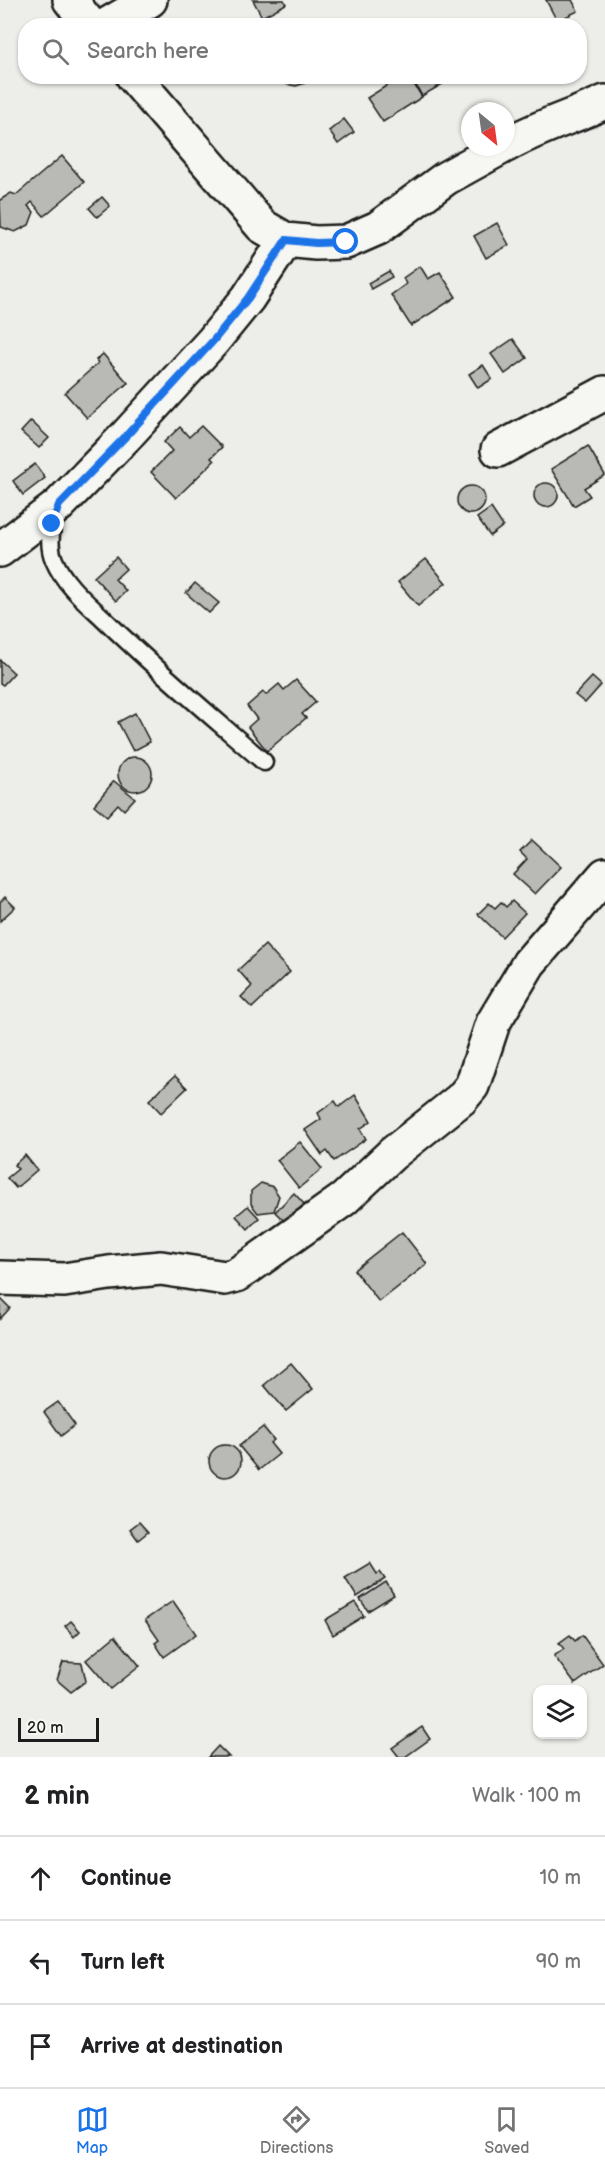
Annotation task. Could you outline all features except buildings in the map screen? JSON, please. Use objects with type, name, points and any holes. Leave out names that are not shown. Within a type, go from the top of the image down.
[{"type":"street","points":[[70,0],[85,18]]},
{"type":"street","points":[[119,18],[150,0]]},
{"type":"street","points":[[141,84],[261,226],[286,240],[316,243],[346,242],[378,228],[447,178],[486,156]]},
{"type":"street","points":[[515,140],[529,132],[570,118],[605,102]]},
{"type":"street","points":[[0,550],[59,505],[126,436],[213,341],[248,298],[286,240]]},
{"type":"street","points":[[498,450],[605,393]]},
{"type":"street","points":[[0,1278],[64,1280],[109,1273],[161,1269],[225,1278],[237,1275],[344,1199],[392,1154],[461,1099],[472,1086],[494,1023],[529,963],[605,875]]},
{"type":"lane","points":[[59,505],[52,524],[51,551],[59,570],[69,584],[136,651],[264,762]]},
{"type":"route","points":[[52,524],[59,505],[213,341],[248,298],[286,240],[316,243],[346,242]]}]
